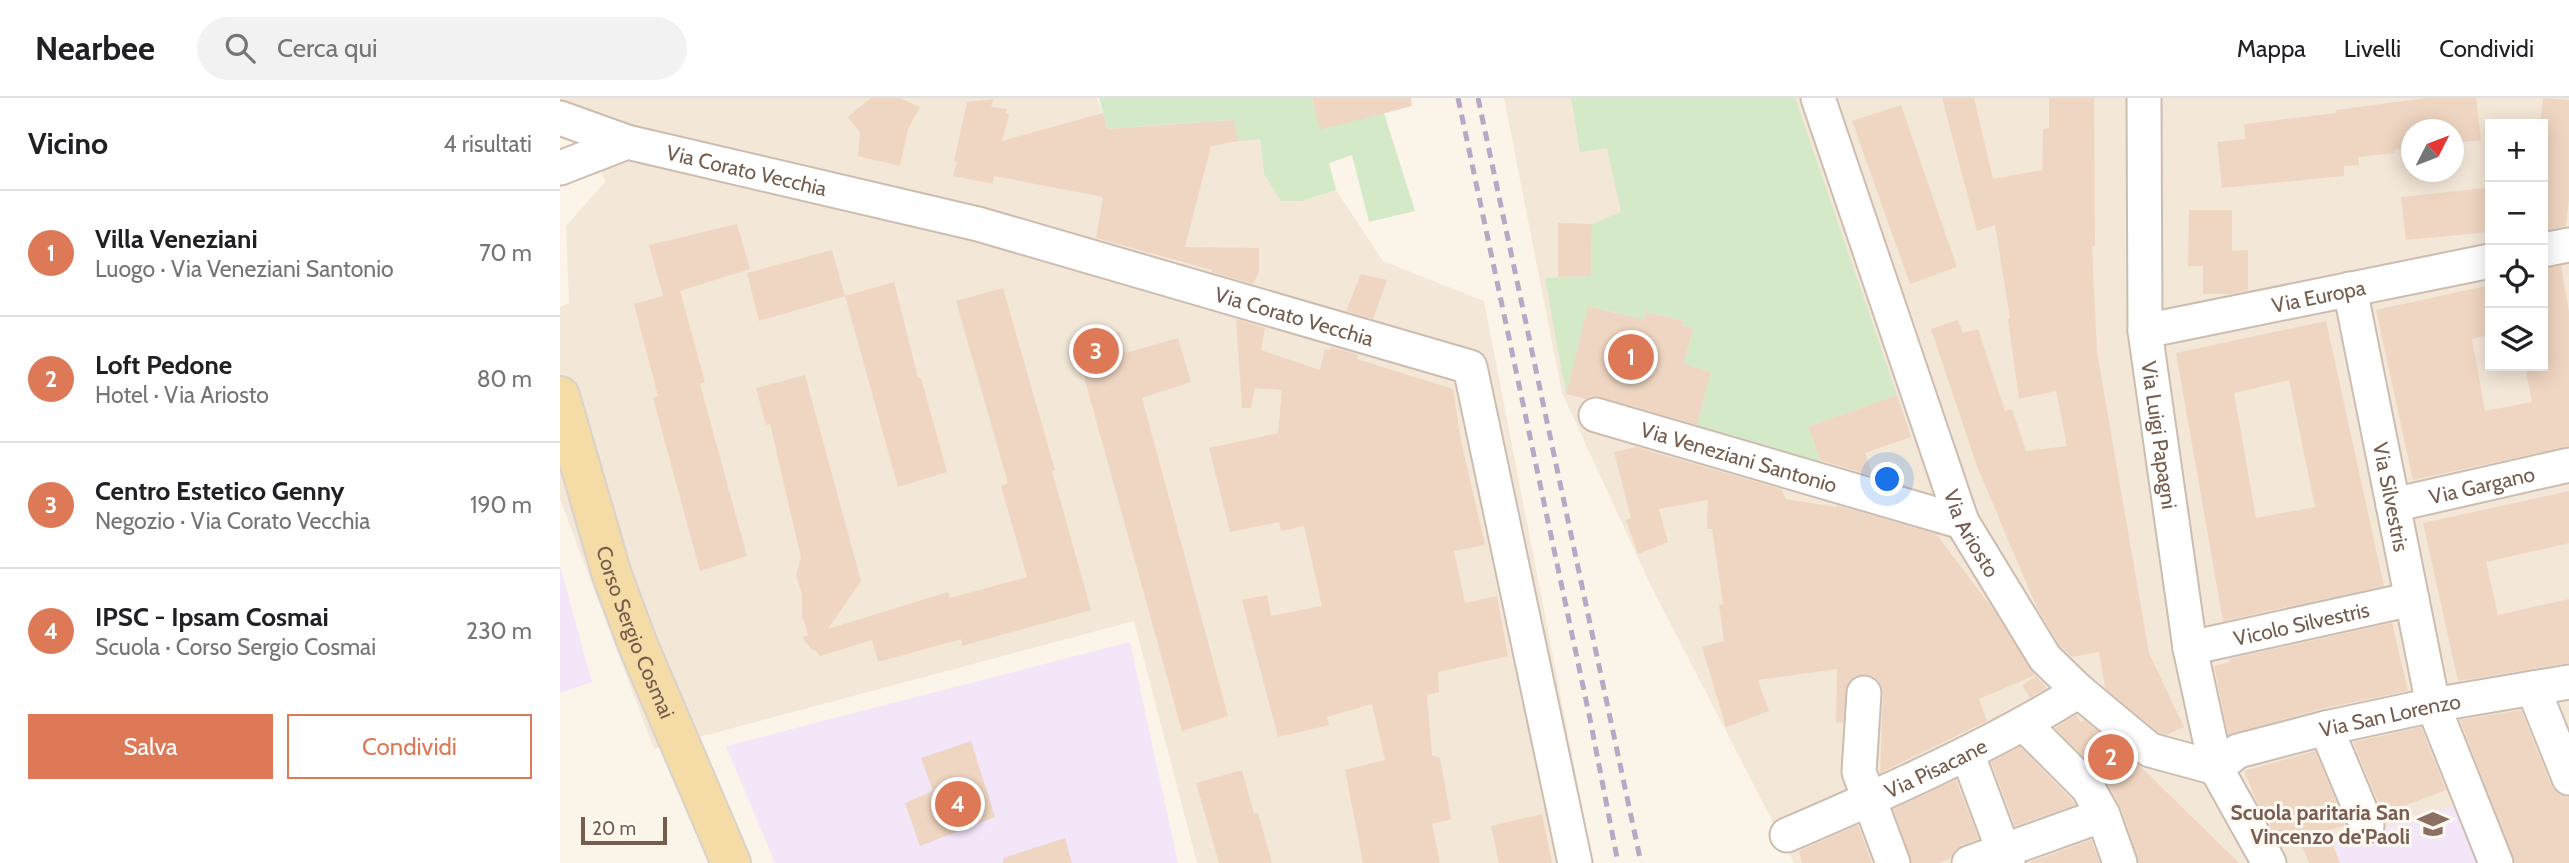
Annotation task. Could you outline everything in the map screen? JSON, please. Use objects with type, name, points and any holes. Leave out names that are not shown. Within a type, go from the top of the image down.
[{"type":"main road","name":"Corso Sergio Cosmai","points":[[560,396],[612,575],[638,645],[731,863]]},
{"type":"street","name":"Via Ariosto","points":[[1818,98],[1962,522],[2045,659],[2150,750],[2216,768]]},
{"type":"street","name":"Via Luigi Papagni","points":[[2150,99],[2145,331],[2190,648],[2216,768]]},
{"type":"street","name":"Via Corato Vecchia","points":[[560,118],[627,142],[978,224],[1470,368],[1575,863]]},
{"type":"street","points":[[560,168],[627,142]]},
{"type":"street","points":[[2548,249],[2569,245]]},
{"type":"street","name":"Via Europa","points":[[2145,331],[2485,262]]},
{"type":"street","name":"Via Silvestris","points":[[2350,289],[2433,705],[2496,863]]},
{"type":"street","name":"Via Veneziani Santonio","points":[[1596,415],[1962,522]]},
{"type":"street","name":"Via Gargano","points":[[2393,505],[2569,465]]},
{"type":"street","name":"Vicolo Silvestris","points":[[2190,648],[2412,598]]},
{"type":"street","name":"Via San Lorenzo","points":[[2216,768],[2238,751],[2326,728],[2433,705],[2569,682]]},
{"type":"street","points":[[2533,688],[2569,778]]},
{"type":"street","name":"Via Pisacane","points":[[1787,835],[1967,753],[2025,724],[2079,691]]},
{"type":"street","points":[[1864,693],[1859,772],[1893,863]]},
{"type":"street","points":[[2025,724],[2096,801],[2120,863]]},
{"type":"street","points":[[2326,728],[2367,826]]},
{"type":"street","points":[[1967,753],[2006,857]]},
{"type":"street","points":[[2216,768],[2267,862]]},
{"type":"street","points":[[1969,863],[2006,857],[2096,801]]},
{"type":"shaded area","points":[[560,98],[1097,98],[1107,129],[1233,120],[1260,139],[1264,174],[1302,201],[1336,190],[1383,261],[1484,301],[1593,863],[1197,863],[1134,621],[654,749],[560,499],[560,307],[569,303],[566,226],[606,181],[560,104]]},
{"type":"shaded area","points":[[1504,98],[2569,98],[2569,863],[1794,863],[1650,584],[1562,393]]},
{"type":"shaded area","points":[[560,566],[592,682],[560,693]]},
{"type":"shaded area","points":[[1130,642],[1178,863],[775,863],[726,746]]},
{"type":"shaded area","name":"Scuola paritaria San Vincenzo de'Paoli","points":[[2461,804],[2485,863],[2340,863],[2332,844]]},
{"type":"green space","points":[[1099,98],[1312,98],[1320,129],[1384,113],[1415,211],[1369,222],[1352,155],[1329,163],[1336,190],[1302,201],[1281,201],[1264,174],[1260,139],[1239,141],[1232,120],[1107,129]]},
{"type":"green space","points":[[1571,98],[1795,98],[1897,395],[1808,427],[1822,468],[1696,429],[1711,372],[1684,364],[1693,329],[1683,326],[1684,321],[1647,312],[1637,350],[1612,344],[1619,313],[1589,306],[1566,394],[1545,278],[1591,276],[1592,224],[1621,212],[1607,148],[1580,152]]},
{"type":"building","points":[[871,98],[900,98],[920,107],[908,129],[900,166],[858,156],[860,133],[848,117]]},
{"type":"building","points":[[1312,98],[1411,98],[1412,106],[1320,130]]},
{"type":"building","points":[[1942,98],[1974,98],[1993,179],[2042,170],[2043,129],[2049,128],[2049,98],[2094,98],[2095,246],[2092,247],[2097,352],[2149,653],[2184,727],[2166,735],[2159,733],[2105,688],[2099,652],[2072,657],[2060,646],[2037,608],[1977,466],[1931,329],[1958,320],[1963,333],[1978,329],[2005,411],[2012,409],[2026,451],[2067,446],[2056,391],[2019,399],[2010,318],[1995,225],[1977,231]]},
{"type":"building","points":[[2427,98],[2476,98],[2481,140],[2464,142],[2464,119],[2401,119],[2401,149],[2395,150],[2395,153],[2358,157],[2359,165],[2344,166],[2344,176],[2222,188],[2217,142],[2245,139],[2244,124],[2336,113],[2336,110]]},
{"type":"building","points":[[2543,98],[2569,100],[2569,199],[2566,226],[2548,230],[2548,119],[2541,119]]},
{"type":"building","points":[[994,99],[991,107],[1007,109],[1005,113],[1009,115],[1002,141],[1103,113],[1107,129],[1233,120],[1239,141],[1211,146],[1185,247],[1259,248],[1259,272],[1253,284],[1096,238],[1103,197],[994,176],[993,184],[953,176],[967,102]]},
{"type":"building","points":[[1901,105],[1957,267],[1910,284],[1852,121]]},
{"type":"building","points":[[2485,188],[2485,232],[2406,240],[2401,197]]},
{"type":"building","points":[[2189,210],[2232,210],[2232,251],[2248,250],[2248,290],[2230,294],[2203,294],[2203,266],[2188,266]]},
{"type":"building","points":[[1558,223],[1592,224],[1591,276],[1558,277]]},
{"type":"building","points":[[737,224],[750,269],[680,291],[705,382],[700,384],[747,556],[700,571],[653,398],[658,396],[634,304],[663,296],[649,245]]},
{"type":"building","points":[[832,250],[845,296],[759,321],[747,273]]},
{"type":"building","points":[[2561,266],[2569,312],[2569,446],[2413,480],[2376,310],[2485,286],[2485,336],[2472,339],[2485,411],[2532,402],[2526,371],[2548,371],[2548,268]]},
{"type":"building","points":[[1361,274],[1387,280],[1373,319],[1346,311]]},
{"type":"building","points":[[894,282],[918,378],[921,378],[947,472],[898,487],[845,296]]},
{"type":"building","points":[[1003,288],[1055,470],[1052,471],[1091,610],[962,646],[961,639],[878,662],[872,640],[820,656],[802,637],[808,635],[802,616],[802,594],[796,575],[801,558],[770,424],[766,425],[756,388],[805,375],[861,581],[828,629],[948,592],[950,598],[1027,577],[1001,486],[1008,483],[956,301]]},
{"type":"building","points":[[1588,306],[1644,320],[1646,312],[1684,321],[1683,326],[1693,328],[1684,364],[1711,372],[1697,425],[1601,397],[1592,396],[1586,399],[1566,394]]},
{"type":"building","points":[[1236,319],[1265,328],[1261,350],[1320,370],[1325,349],[1330,350],[1332,347],[1359,355],[1357,359],[1453,389],[1461,441],[1485,545],[1454,551],[1465,603],[1497,596],[1508,656],[1438,672],[1439,692],[1427,695],[1432,755],[1440,758],[1451,819],[1432,824],[1440,863],[1363,863],[1345,770],[1385,760],[1372,704],[1327,717],[1329,725],[1278,737],[1242,600],[1267,595],[1271,616],[1322,606],[1304,526],[1281,531],[1279,522],[1230,532],[1209,448],[1278,433],[1282,390],[1255,388],[1251,408],[1242,408]]},
{"type":"building","points":[[2326,321],[2384,586],[2223,621],[2176,353]],"holes":[[[2289,380],[2315,507],[2256,518],[2234,393]]]},
{"type":"building","points":[[1119,332],[1125,353],[1178,338],[1191,382],[1142,398],[1228,716],[1182,731],[1075,344]]},
{"type":"building","points":[[1897,395],[1911,437],[1865,453],[1873,476],[1820,460],[1808,427]]},
{"type":"building","points":[[1636,447],[1781,489],[1786,499],[1836,505],[1936,534],[1990,605],[2035,675],[1979,699],[1987,721],[1880,773],[1883,694],[1881,684],[1875,677],[1866,674],[1855,676],[1848,683],[1843,723],[1836,722],[1837,669],[1758,680],[1769,711],[1726,727],[1702,647],[1724,641],[1719,605],[1723,604],[1712,529],[1707,529],[1708,500],[1659,509],[1668,542],[1638,554],[1626,520],[1631,518],[1614,452]]},
{"type":"building","points":[[2569,491],[2569,543],[2486,562],[2498,615],[2569,599],[2569,663],[2458,681],[2423,523]]},
{"type":"building","points":[[2392,623],[2408,691],[2321,709],[2228,735],[2214,666],[2230,662],[2229,659]]},
{"type":"building","points":[[2036,676],[2047,688],[2030,698],[2022,685]]},
{"type":"building","points":[[2521,710],[2551,785],[2558,793],[2569,797],[2569,863],[2515,863],[2460,720]]},
{"type":"building","points":[[2076,715],[2081,722],[2084,720],[2140,766],[2239,863],[2139,863],[2121,808],[2105,779],[2055,728]]},
{"type":"building","points":[[2421,727],[2446,790],[2383,814],[2353,742]]},
{"type":"building","points":[[971,741],[995,817],[920,846],[905,803],[933,791],[921,758]]},
{"type":"building","points":[[2020,747],[2075,805],[2015,826],[1991,762]]},
{"type":"building","points":[[2315,751],[2346,825],[2327,831],[2340,863],[2309,863],[2300,841],[2282,847],[2256,800],[2244,771]]},
{"type":"building","points":[[1242,770],[1272,863],[1219,863],[1196,783]]},
{"type":"building","points":[[1956,780],[1979,839],[1962,845],[1950,859],[1939,863],[1912,863],[1893,809]]},
{"type":"building","points":[[1542,814],[1552,863],[1499,863],[1491,826]]},
{"type":"building","points":[[1858,825],[1872,863],[1802,863],[1799,851]]},
{"type":"building","points":[[1065,838],[1072,863],[1003,863],[1003,858]]},
{"type":"building","points":[[2091,840],[2100,863],[2027,863]]},
{"type":"railway","points":[[1458,98],[1618,863]]},
{"type":"railway","points":[[1478,98],[1641,863]]},
{"type":"place","name":"Centro Estetico Genny","points":[[1096,351]]},
{"type":"place","name":"Villa Veneziani","points":[[1631,357]]},
{"type":"place","name":"Loft Pedone","points":[[2111,757]]},
{"type":"place","name":"IPSC - Ipsam Cosmai","points":[[958,804]]},
{"type":"place","name":"Scuola paritaria San Vincenzo de'Paoli","points":[[2433,824]]}]
